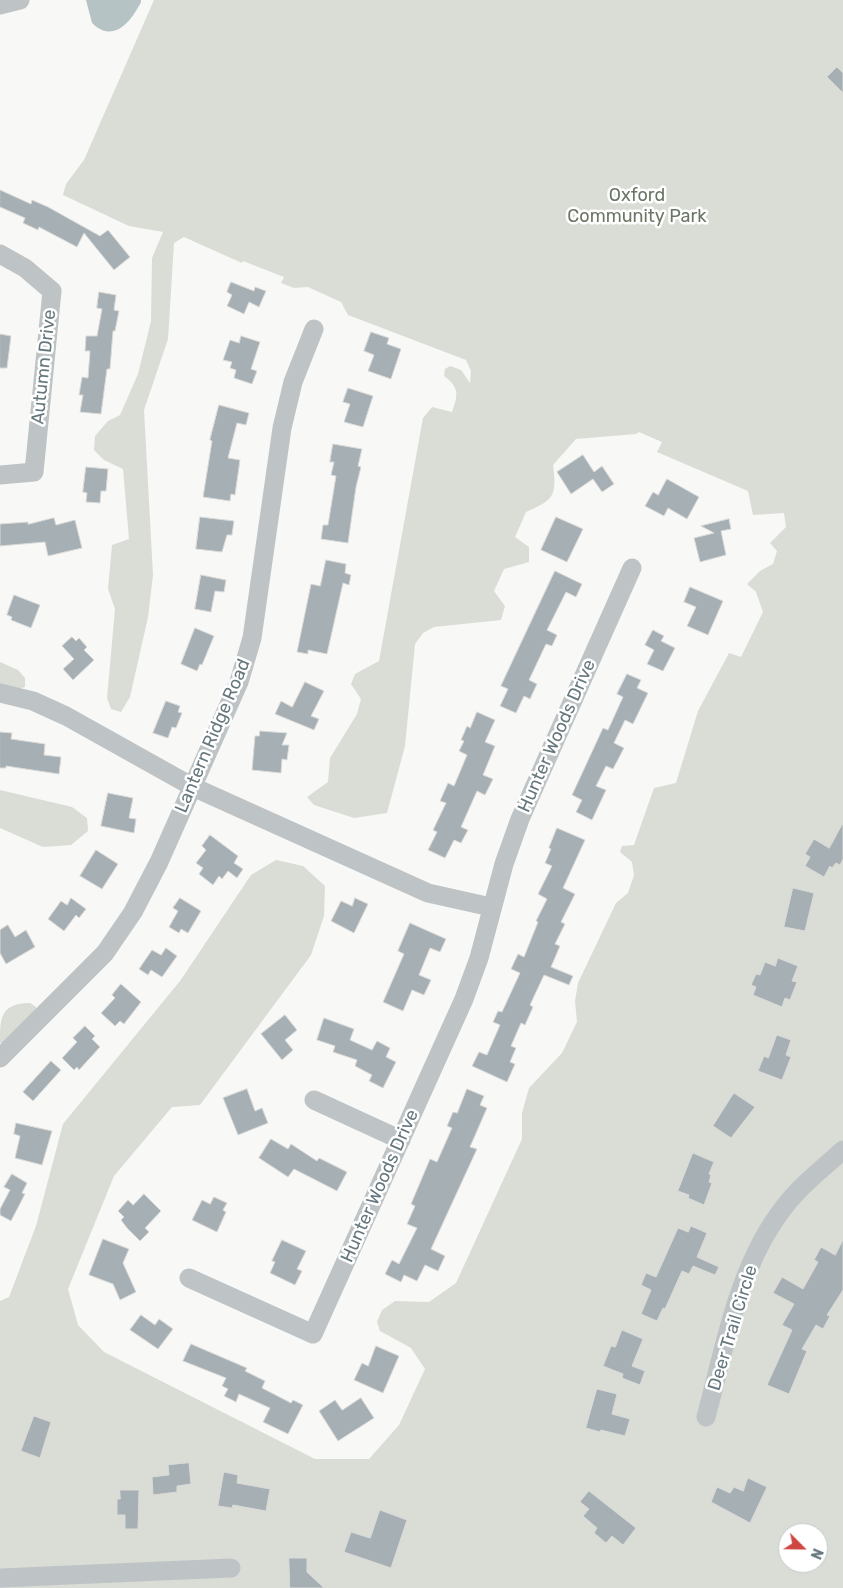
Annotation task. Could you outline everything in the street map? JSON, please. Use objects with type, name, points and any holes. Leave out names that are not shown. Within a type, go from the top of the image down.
[{"type":"street","points":[[0,5],[20,0]]},
{"type":"street","name":"Autumn Drive","points":[[0,254],[25,268],[52,291],[34,472],[0,475]]},
{"type":"street","name":"Lantern Ridge Road","points":[[0,1058],[105,953],[133,912],[193,787],[239,682],[252,638],[282,428],[293,382],[314,329]]},
{"type":"street","name":"Hunter Woods Drive","points":[[189,1278],[313,1334],[464,999],[479,958],[491,907],[520,819],[632,568]]},
{"type":"street","points":[[0,693],[33,701],[66,716],[193,787],[428,893],[491,907]]},
{"type":"street","points":[[314,1100],[401,1140]]},
{"type":"street","name":"Deer Trail Circle","points":[[706,1417],[740,1292],[753,1260],[774,1223],[797,1192],[843,1150]]},
{"type":"street","points":[[0,1578],[231,1568]]},
{"type":"green space","name":"Oxford Community Park","points":[[154,0],[843,0],[843,1588],[0,1588],[0,1301],[9,1297],[36,1226],[63,1124],[180,981],[251,875],[276,860],[303,866],[325,886],[324,916],[311,955],[200,1105],[172,1107],[114,1176],[68,1289],[78,1325],[104,1352],[315,1459],[369,1459],[399,1425],[425,1369],[411,1348],[380,1331],[377,1322],[382,1310],[395,1301],[429,1302],[456,1283],[522,1139],[522,1113],[529,1088],[562,1053],[577,1022],[575,1001],[578,983],[616,903],[628,893],[634,875],[632,862],[620,852],[622,846],[634,845],[654,788],[676,783],[698,711],[729,653],[741,657],[763,612],[756,592],[747,584],[760,571],[773,564],[777,551],[770,543],[786,527],[784,513],[753,515],[748,491],[657,452],[662,442],[639,432],[636,434],[576,439],[553,465],[554,490],[552,496],[543,504],[526,512],[515,537],[529,547],[529,562],[504,569],[494,591],[505,606],[501,620],[434,627],[423,633],[415,644],[405,746],[387,813],[354,818],[314,805],[307,797],[328,782],[330,758],[357,714],[361,699],[351,684],[355,674],[379,661],[423,418],[432,407],[452,412],[456,401],[456,392],[453,384],[444,376],[445,369],[450,366],[461,370],[470,383],[471,371],[466,360],[348,315],[341,302],[308,287],[294,288],[281,283],[284,277],[243,261],[242,263],[184,237],[174,243],[168,339],[144,410],[153,575],[148,617],[130,697],[121,712],[111,709],[107,698],[115,609],[108,589],[112,545],[129,539],[123,469],[104,460],[94,450],[95,436],[108,421],[120,415],[138,374],[151,321],[152,258],[163,232],[129,226],[63,195],[66,184],[84,160]]},
{"type":"green space","points":[[0,662],[18,670],[25,678],[25,687],[18,689],[0,684]]},
{"type":"green space","points":[[0,790],[72,807],[87,818],[88,831],[71,845],[43,847],[0,828]]},
{"type":"green space","points":[[30,1003],[36,1007],[36,1010],[4,1043],[0,1043],[0,1027],[7,1009],[20,1004]]},
{"type":"shaded area","points":[[86,0],[141,0],[141,2],[127,23],[114,31],[107,31],[100,29],[92,23]]},
{"type":"building","points":[[837,67],[843,73],[843,93],[827,77]]},
{"type":"building","points":[[0,190],[31,204],[32,200],[48,207],[100,236],[108,230],[130,257],[114,270],[84,233],[77,247],[39,227],[38,230],[23,223],[25,218],[0,207]]},
{"type":"building","points":[[231,282],[254,291],[255,287],[266,291],[259,307],[249,302],[244,314],[227,306],[232,295],[227,292]]},
{"type":"building","points":[[99,292],[116,295],[114,310],[119,311],[115,331],[113,331],[110,369],[107,369],[101,414],[80,412],[83,395],[79,395],[82,377],[88,378],[90,351],[85,351],[86,336],[97,336],[102,309],[97,308]]},
{"type":"building","points":[[371,332],[389,338],[387,344],[401,349],[391,379],[368,371],[374,355],[364,351]]},
{"type":"building","points":[[0,334],[11,336],[7,368],[0,368]]},
{"type":"building","points":[[241,336],[260,342],[251,369],[257,371],[252,384],[234,378],[236,370],[230,368],[232,362],[223,360],[230,340],[239,343]]},
{"type":"building","points":[[348,388],[373,396],[363,427],[344,422],[350,404],[343,402]]},
{"type":"building","points":[[219,405],[249,413],[246,425],[237,423],[228,458],[240,460],[235,495],[231,494],[230,501],[203,497],[212,441],[210,440]]},
{"type":"building","points":[[333,444],[362,449],[358,466],[361,467],[356,487],[348,543],[321,539],[323,525],[328,525],[336,476],[331,475],[334,462],[330,462]]},
{"type":"building","points":[[583,455],[594,472],[602,466],[614,484],[602,492],[593,479],[571,494],[557,472]]},
{"type":"building","points":[[86,467],[108,469],[106,491],[101,491],[100,503],[86,502],[87,493],[83,492]]},
{"type":"building","points":[[667,479],[699,497],[687,519],[668,508],[664,516],[645,506],[653,492],[658,495]]},
{"type":"building","points":[[200,517],[234,521],[232,535],[227,535],[222,552],[196,549]]},
{"type":"building","points":[[556,517],[583,529],[567,562],[541,550]]},
{"type":"building","points":[[54,518],[56,525],[75,520],[82,548],[48,556],[45,542],[0,546],[0,524],[28,522],[28,524]]},
{"type":"building","points":[[729,519],[731,529],[721,531],[726,555],[700,562],[694,538],[714,533],[701,526]]},
{"type":"building","points":[[326,560],[346,564],[345,573],[351,575],[349,585],[343,583],[327,654],[308,650],[308,654],[297,652],[311,584],[320,586]]},
{"type":"building","points":[[555,571],[582,584],[576,597],[566,592],[547,630],[557,635],[552,646],[546,644],[529,680],[537,684],[530,699],[524,696],[516,713],[500,706],[508,689],[501,686]]},
{"type":"building","points":[[201,575],[226,580],[224,592],[215,591],[211,612],[195,609]]},
{"type":"building","points":[[690,587],[723,601],[708,635],[687,626],[696,607],[684,602]]},
{"type":"building","points":[[14,595],[40,605],[31,628],[11,620],[12,617],[7,615]]},
{"type":"building","points":[[195,628],[214,636],[202,665],[200,664],[197,671],[181,664]]},
{"type":"building","points":[[653,630],[664,636],[661,641],[675,648],[663,671],[647,664],[654,650],[645,645]]},
{"type":"building","points":[[72,637],[76,641],[79,638],[87,647],[84,650],[94,660],[73,680],[63,669],[74,659],[62,646]]},
{"type":"building","points":[[627,674],[641,680],[637,688],[648,693],[633,724],[625,720],[614,743],[624,748],[613,769],[606,766],[596,786],[606,790],[592,820],[576,812],[582,800],[572,795],[603,728],[608,730],[623,697],[617,694]]},
{"type":"building","points":[[305,682],[324,691],[311,716],[319,719],[314,730],[275,714],[281,701],[292,707]]},
{"type":"building","points":[[166,701],[180,706],[178,712],[182,713],[176,728],[172,727],[168,738],[153,733]]},
{"type":"building","points":[[477,712],[495,720],[485,742],[495,746],[483,775],[493,779],[485,795],[477,791],[461,827],[468,830],[461,843],[454,840],[445,858],[428,850],[437,832],[433,830],[446,803],[440,801],[448,783],[454,786],[467,755],[459,751],[464,741],[461,740],[467,726],[470,728]]},
{"type":"building","points":[[260,731],[287,733],[282,745],[289,745],[287,760],[282,759],[281,773],[252,770],[255,736],[259,736]]},
{"type":"building","points":[[0,732],[12,733],[11,739],[45,744],[44,755],[61,757],[59,774],[6,766],[6,768],[0,768]]},
{"type":"building","points":[[108,793],[133,798],[129,818],[136,819],[134,833],[101,826]]},
{"type":"building","points":[[843,823],[843,859],[840,865],[836,863],[832,868],[830,866],[824,877],[805,866],[810,857],[805,854],[814,839],[829,848]]},
{"type":"building","points":[[557,828],[585,840],[563,888],[575,894],[561,922],[565,924],[555,944],[560,946],[551,967],[573,976],[569,985],[544,975],[530,1005],[533,1007],[525,1025],[521,1023],[511,1046],[516,1048],[510,1062],[515,1064],[507,1082],[472,1066],[479,1052],[487,1055],[500,1025],[493,1022],[498,1011],[502,1012],[520,973],[511,969],[518,954],[524,957],[538,922],[536,921],[547,899],[538,894],[552,866],[545,863]]},
{"type":"building","points":[[210,835],[238,856],[234,863],[243,869],[237,878],[228,871],[222,879],[219,876],[213,885],[199,874],[203,868],[196,863],[206,850],[202,846]]},
{"type":"building","points":[[96,850],[118,864],[102,889],[80,876]]},
{"type":"building","points":[[793,888],[814,893],[805,931],[784,927]]},
{"type":"building","points":[[71,898],[86,909],[79,918],[76,915],[64,931],[48,919],[61,901],[67,905]]},
{"type":"building","points":[[180,898],[201,911],[188,933],[181,929],[179,933],[169,927],[178,911],[173,908]]},
{"type":"building","points":[[355,898],[368,904],[354,933],[331,921],[341,901],[352,906]]},
{"type":"building","points":[[410,923],[446,939],[440,952],[430,948],[419,975],[431,980],[424,995],[412,990],[403,1011],[383,1002],[404,954],[398,951]]},
{"type":"building","points":[[8,925],[15,937],[26,930],[35,947],[6,964],[0,953],[0,930]]},
{"type":"building","points":[[166,948],[177,956],[162,977],[151,970],[148,975],[139,969],[152,950],[161,955]]},
{"type":"building","points":[[778,958],[798,966],[792,981],[797,982],[790,1000],[785,998],[782,1007],[753,995],[756,987],[751,985],[756,974],[760,975],[765,962],[775,966]]},
{"type":"building","points":[[121,984],[141,1002],[124,1024],[120,1021],[115,1026],[101,1013],[115,998],[112,995]]},
{"type":"building","points":[[285,1015],[297,1030],[285,1040],[293,1050],[282,1060],[261,1034]]},
{"type":"building","points":[[324,1018],[354,1029],[350,1040],[372,1050],[377,1041],[390,1048],[386,1057],[396,1062],[383,1088],[369,1081],[372,1075],[355,1066],[357,1060],[333,1052],[335,1046],[317,1040]]},
{"type":"building","points":[[85,1026],[95,1036],[92,1039],[100,1047],[79,1070],[77,1067],[74,1070],[62,1058],[77,1042],[73,1038]]},
{"type":"building","points":[[777,1035],[791,1040],[786,1055],[791,1057],[782,1080],[758,1071],[764,1056],[768,1058]]},
{"type":"building","points":[[51,1061],[61,1070],[33,1101],[23,1092]]},
{"type":"building","points":[[247,1089],[255,1111],[262,1108],[268,1123],[238,1135],[223,1098]]},
{"type":"building","points":[[467,1089],[484,1096],[480,1105],[487,1108],[470,1147],[477,1149],[431,1249],[445,1256],[438,1271],[425,1265],[417,1281],[404,1275],[401,1282],[385,1274],[392,1260],[399,1264],[417,1228],[407,1224],[415,1206],[411,1204],[430,1159],[437,1162],[452,1128],[447,1126],[453,1112],[457,1113]]},
{"type":"building","points":[[734,1093],[755,1107],[731,1138],[713,1126]]},
{"type":"building","points":[[16,1123],[52,1131],[42,1165],[15,1158],[20,1136],[14,1134]]},
{"type":"building","points":[[271,1139],[288,1149],[291,1144],[317,1161],[319,1158],[347,1172],[337,1191],[294,1169],[288,1177],[259,1158]]},
{"type":"building","points":[[693,1153],[714,1162],[709,1174],[711,1175],[709,1182],[712,1183],[704,1205],[688,1198],[689,1195],[678,1191]]},
{"type":"building","points":[[12,1174],[27,1183],[22,1193],[25,1194],[11,1221],[0,1215],[0,1209],[10,1190],[4,1187]]},
{"type":"building","points":[[144,1194],[161,1211],[145,1228],[149,1232],[140,1241],[121,1220],[124,1217],[118,1211],[128,1200],[133,1205]]},
{"type":"building","points":[[214,1197],[227,1203],[223,1210],[226,1212],[217,1232],[192,1220],[202,1200],[210,1204]]},
{"type":"building","points":[[691,1226],[707,1233],[697,1257],[719,1267],[715,1275],[693,1266],[689,1274],[682,1271],[665,1309],[663,1308],[657,1321],[641,1314],[651,1290],[641,1285],[646,1273],[656,1277],[678,1228],[688,1232]]},
{"type":"building","points":[[103,1239],[129,1249],[123,1263],[136,1292],[120,1300],[113,1284],[89,1275]]},
{"type":"building","points":[[282,1240],[306,1251],[297,1269],[302,1271],[295,1285],[270,1273],[275,1262],[272,1261]]},
{"type":"building","points":[[843,1240],[843,1290],[827,1315],[830,1316],[823,1329],[816,1325],[802,1349],[807,1351],[789,1394],[767,1385],[792,1330],[782,1325],[794,1304],[773,1293],[782,1277],[803,1289],[818,1262],[814,1260],[821,1247],[835,1255]]},
{"type":"building","points":[[141,1315],[155,1325],[159,1319],[173,1329],[158,1349],[130,1330]]},
{"type":"building","points":[[622,1330],[643,1339],[632,1366],[645,1371],[640,1385],[622,1378],[623,1374],[603,1366],[611,1346],[615,1347]]},
{"type":"building","points":[[191,1344],[247,1368],[245,1371],[265,1381],[262,1388],[291,1403],[293,1400],[303,1405],[288,1434],[263,1422],[270,1408],[239,1394],[236,1402],[224,1396],[228,1389],[222,1386],[226,1378],[183,1361]]},
{"type":"building","points":[[376,1346],[399,1356],[383,1393],[354,1380],[362,1363],[368,1366]]},
{"type":"building","points":[[597,1389],[617,1394],[612,1414],[630,1419],[625,1436],[586,1428]]},
{"type":"building","points":[[361,1398],[374,1418],[338,1441],[319,1411],[335,1400],[342,1410]]},
{"type":"building","points":[[34,1416],[51,1422],[40,1458],[21,1451]]},
{"type":"building","points":[[189,1463],[191,1484],[177,1486],[177,1492],[153,1495],[152,1477],[169,1475],[168,1465]]},
{"type":"building","points":[[224,1472],[238,1475],[237,1483],[270,1489],[266,1511],[233,1505],[232,1508],[218,1506]]},
{"type":"building","points":[[748,1478],[767,1487],[750,1523],[711,1502],[717,1487],[730,1493],[734,1487],[743,1491]]},
{"type":"building","points":[[120,1490],[139,1490],[138,1529],[125,1529],[125,1515],[117,1515],[117,1499],[120,1499]]},
{"type":"building","points":[[589,1491],[636,1528],[623,1545],[612,1536],[606,1543],[594,1533],[597,1528],[583,1516],[589,1509],[580,1502]]},
{"type":"building","points":[[380,1510],[407,1520],[391,1568],[344,1552],[351,1532],[370,1538]]},
{"type":"building","points":[[289,1558],[307,1558],[307,1572],[324,1588],[290,1588]]}]
